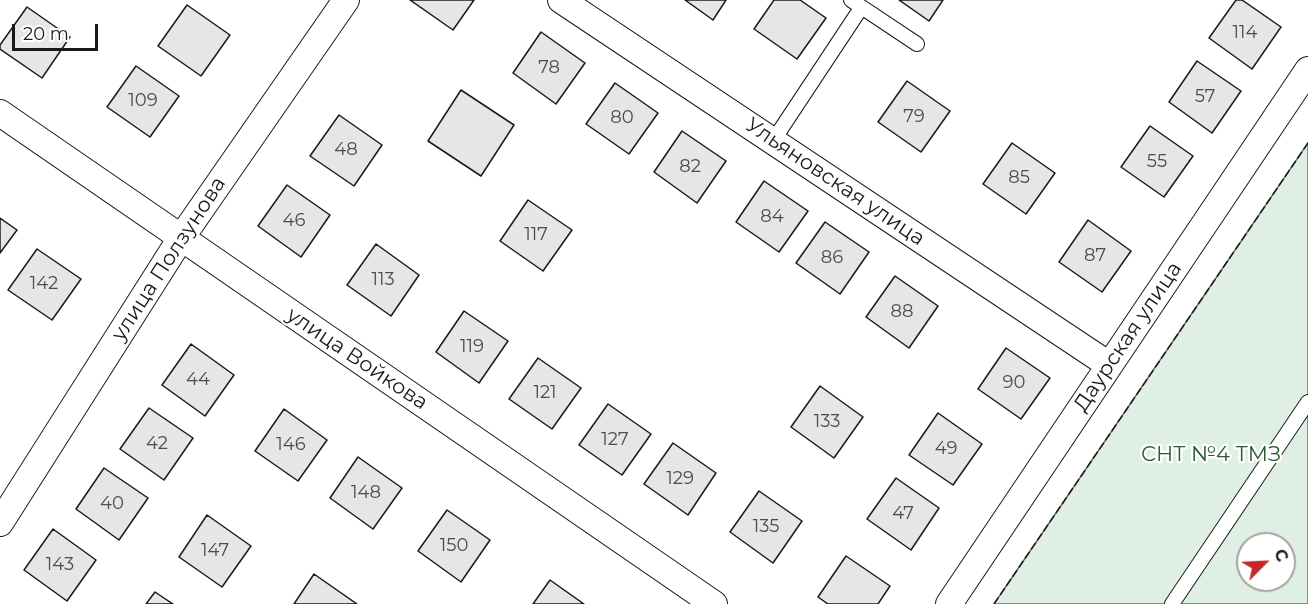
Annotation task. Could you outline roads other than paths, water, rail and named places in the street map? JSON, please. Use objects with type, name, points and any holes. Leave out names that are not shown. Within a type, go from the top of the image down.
[{"type":"street","name":"улица Ползунова","points":[[0,523],[181,237],[346,0]]},
{"type":"street","name":"Ульяновская улица","points":[[561,0],[1109,365]]},
{"type":"street","name":"Даурская улица","points":[[949,604],[1308,70]]},
{"type":"street","name":"улица Войкова","points":[[0,113],[714,604]]},
{"type":"lane","points":[[773,141],[856,4],[917,44]]},
{"type":"lane","points":[[1172,604],[1308,402]]},
{"type":"park label","name":"СНТ №4 ТМЗ","points":[[1211,455]]}]
